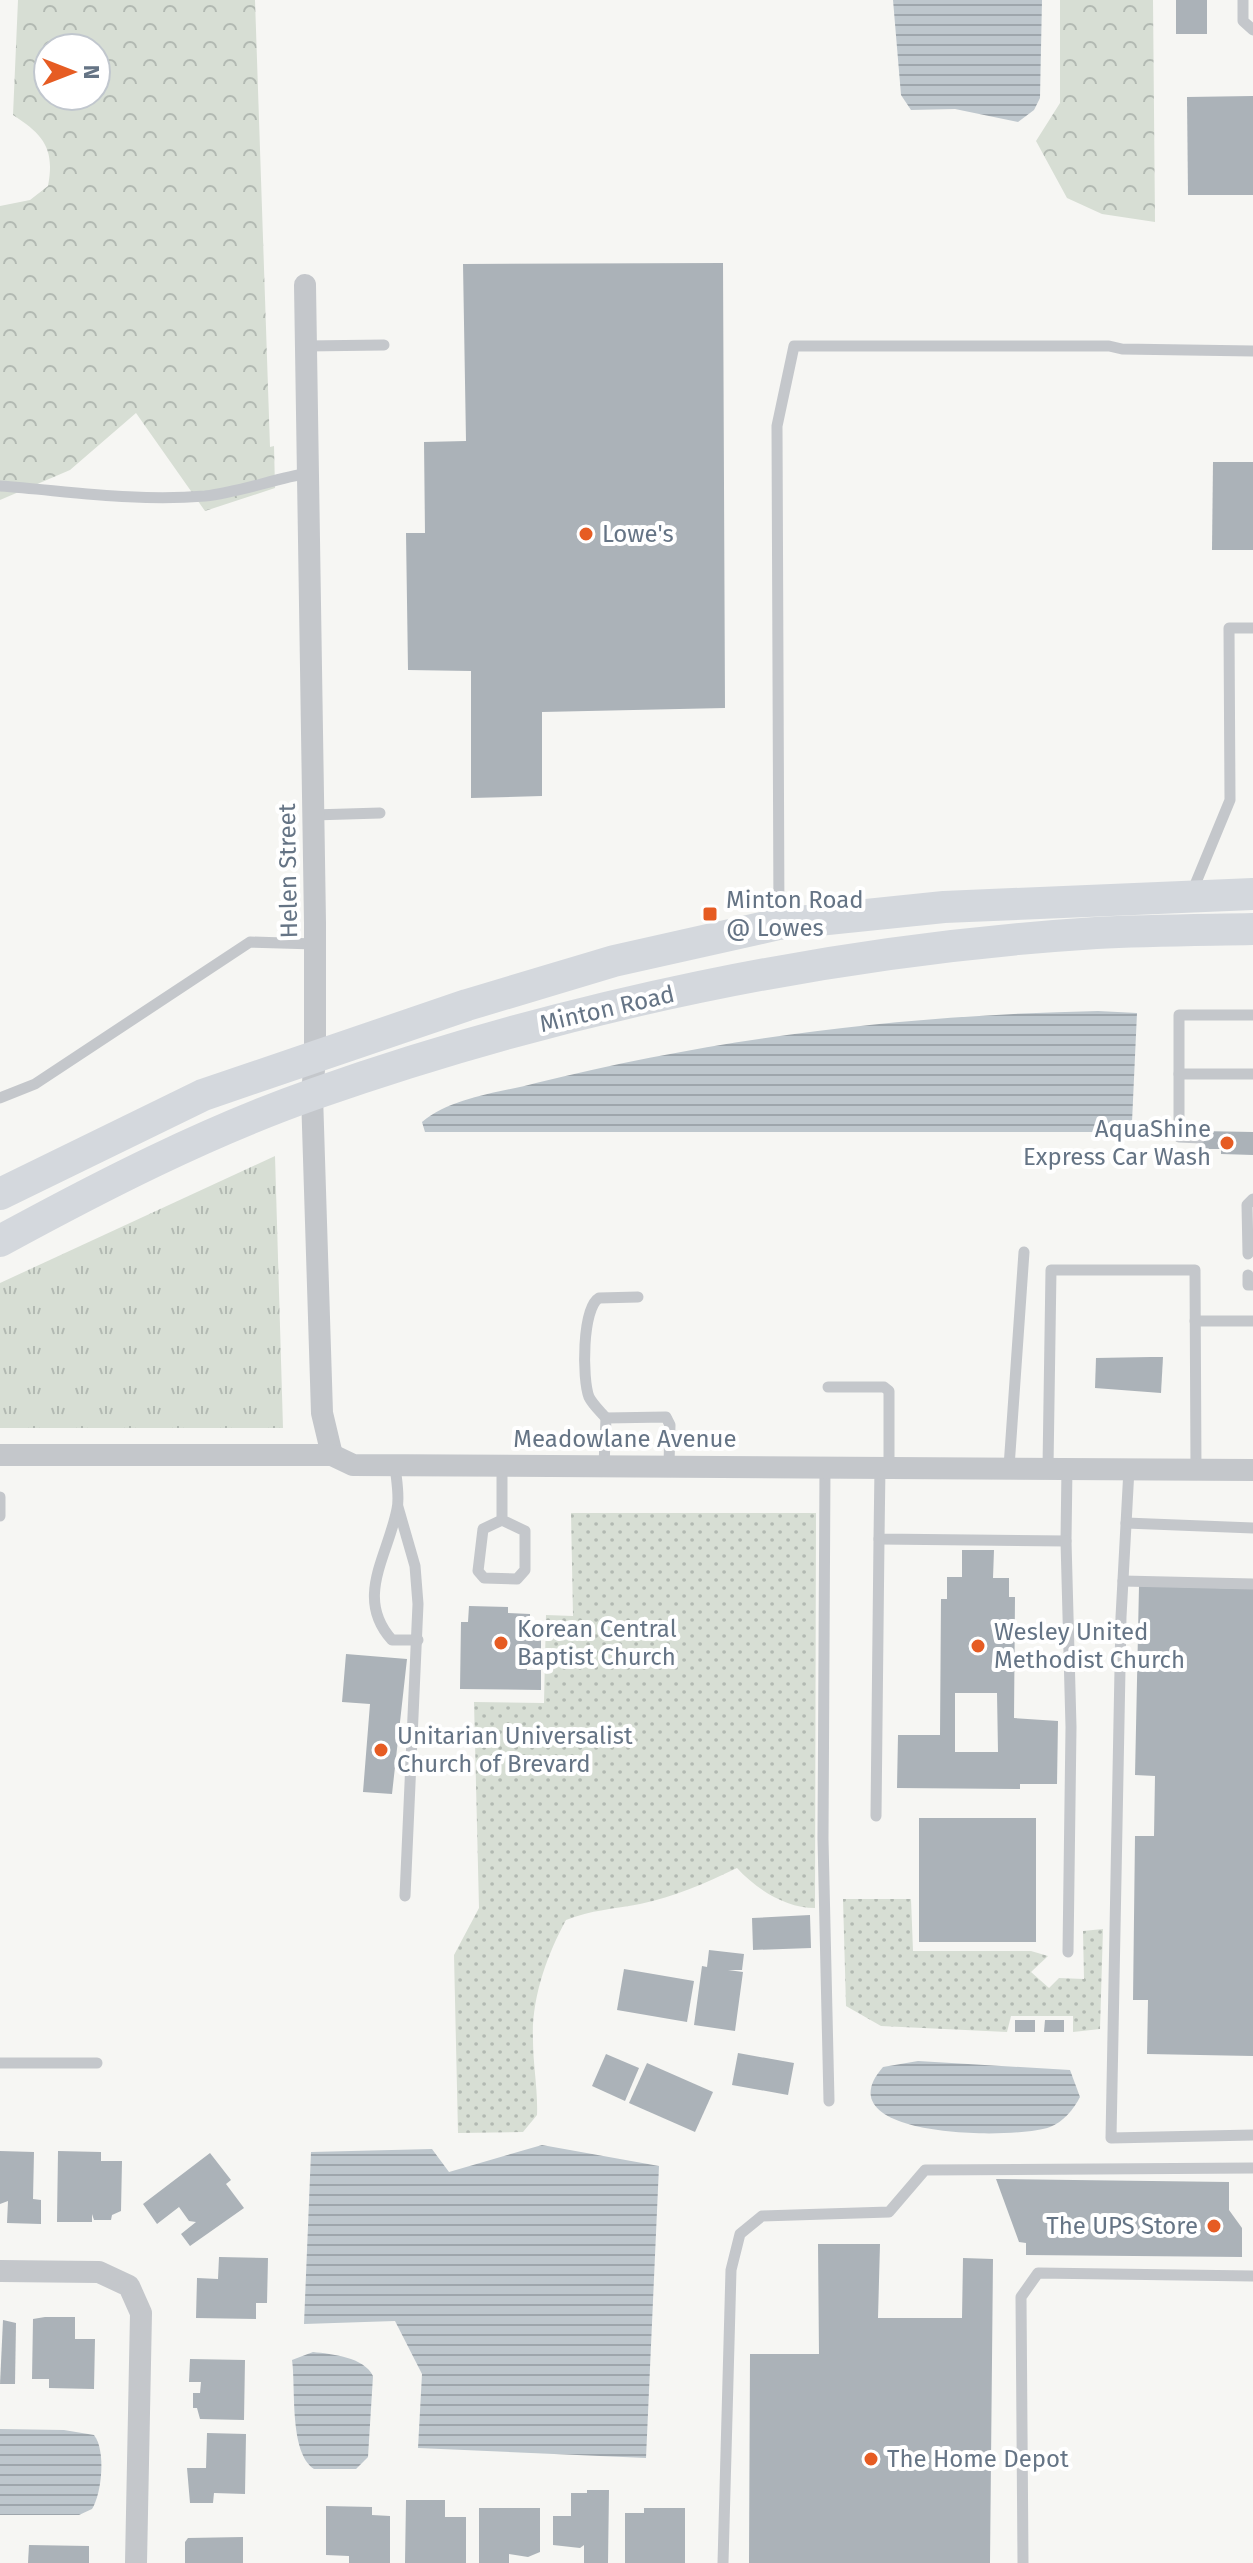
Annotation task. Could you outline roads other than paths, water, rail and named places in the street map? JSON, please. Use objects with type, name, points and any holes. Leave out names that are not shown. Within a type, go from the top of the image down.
[{"type":"main road","name":"Minton Road","points":[[0,1194],[203,1095],[467,1005],[614,961],[779,924],[944,907],[1253,894]]},
{"type":"main road","name":"Minton Road","points":[[0,1241],[175,1152],[312,1095],[499,1034],[745,978],[877,957],[1095,933],[1253,929]]},
{"type":"street","name":"Helen Street","points":[[305,285],[315,944],[312,1095],[322,1413],[332,1455]]},
{"type":"street","name":"Meadowlane Avenue","points":[[0,1455],[332,1455],[353,1465],[1253,1470]]},
{"type":"street","points":[[0,2271],[99,2272],[129,2286],[141,2313],[136,2563]]},
{"type":"lane","points":[[1243,0],[1243,21],[1253,30]]},
{"type":"lane","points":[[306,346],[384,345]]},
{"type":"lane","points":[[779,924],[777,426],[794,346],[1109,346],[1122,349],[1253,351]]},
{"type":"lane","points":[[0,486],[94,496],[207,496],[308,473]]},
{"type":"lane","points":[[1191,895],[1230,800],[1229,628],[1253,628]]},
{"type":"lane","points":[[313,815],[380,813]]},
{"type":"lane","points":[[0,1098],[35,1084],[250,942],[315,944]]},
{"type":"lane","points":[[1200,1138],[1179,1137],[1179,1015],[1253,1015]]},
{"type":"lane","points":[[1179,1074],[1253,1074]]},
{"type":"lane","points":[[1248,1254],[1247,1205],[1253,1199]]},
{"type":"lane","points":[[1009,1467],[1024,1252]]},
{"type":"lane","points":[[1068,1952],[1071,1727],[1066,1541],[1058,1467],[1051,1270],[1195,1270],[1196,1469]]},
{"type":"lane","points":[[604,1465],[606,1418],[591,1402],[586,1386],[589,1309],[599,1298],[638,1297]]},
{"type":"lane","points":[[1195,1321],[1253,1321]]},
{"type":"lane","points":[[828,1387],[884,1387],[889,1391],[879,1539],[876,1816]]},
{"type":"lane","points":[[606,1418],[613,1415],[666,1417],[670,1425],[669,1465]]},
{"type":"lane","points":[[395,1465],[398,1507],[415,1566],[418,1640],[405,1896]]},
{"type":"lane","points":[[502,1465],[502,1520]]},
{"type":"lane","points":[[825,1466],[823,1839],[829,2101]]},
{"type":"lane","points":[[1129,1468],[1123,1581],[1111,2138],[1253,2135]]},
{"type":"lane","points":[[0,1497],[0,1516]]},
{"type":"lane","points":[[398,1507],[374,1598],[377,1623],[392,1640],[418,1640]]},
{"type":"lane","points":[[502,1520],[525,1531],[525,1570],[517,1579],[484,1578],[478,1571],[479,1539],[483,1529],[502,1520]]},
{"type":"lane","points":[[1126,1523],[1253,1528]]},
{"type":"lane","points":[[879,1539],[1066,1541]]},
{"type":"lane","points":[[1123,1581],[1253,1584]]},
{"type":"lane","points":[[0,2063],[97,2063]]},
{"type":"lane","points":[[723,2563],[731,2270],[740,2234],[762,2216],[889,2212],[925,2170],[1253,2168]]},
{"type":"lane","points":[[1023,2563],[1021,2297],[1038,2273],[1253,2276]]},
{"type":"place","name":"Lowe's","points":[[586,534]]},
{"type":"place","name":"Minton Road @ Lowes","points":[[710,914]]},
{"type":"place","name":"AquaShine Express Car Wash","points":[[1227,1143]]},
{"type":"place","name":"Korean Central Baptist Church","points":[[501,1643]]},
{"type":"place","name":"Wesley United Methodist Church","points":[[978,1646]]},
{"type":"place","name":"Unitarian Universalist Church of Brevard","points":[[381,1750]]},
{"type":"place","name":"The UPS Store","points":[[1214,2226]]},
{"type":"place","name":"The Home Depot","points":[[871,2459]]}]
